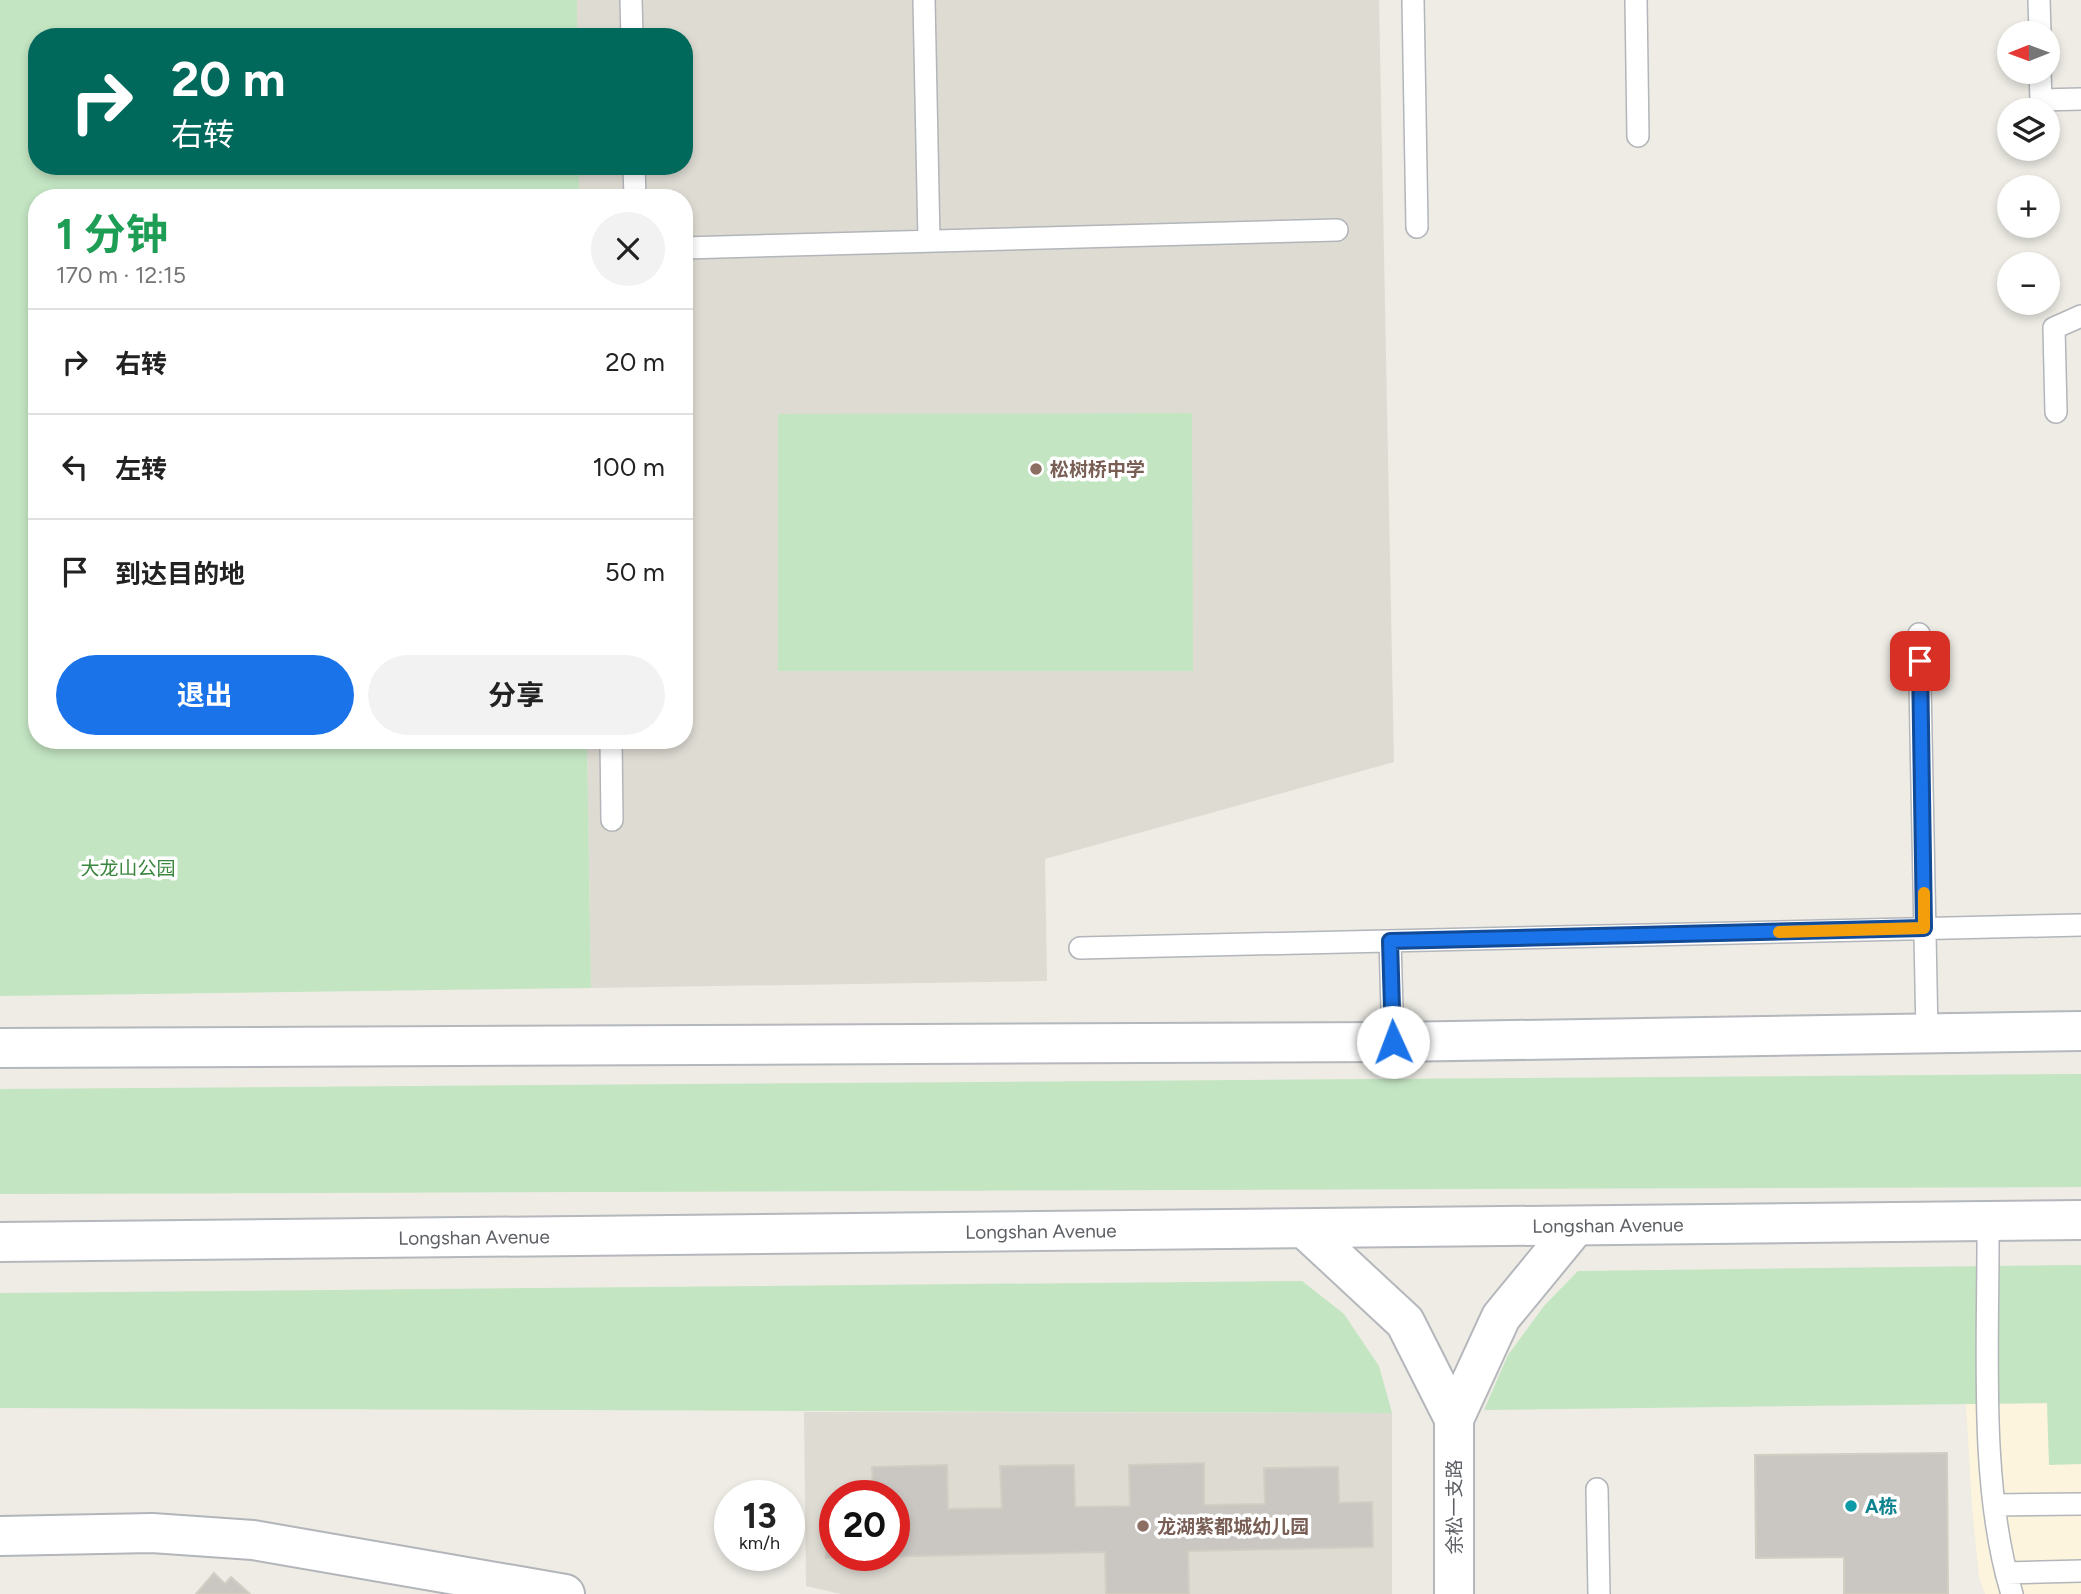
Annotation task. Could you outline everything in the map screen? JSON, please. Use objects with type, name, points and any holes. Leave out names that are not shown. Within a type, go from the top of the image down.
[{"type":"main road","points":[[0,1048],[1393,1042],[2081,1031]]},
{"type":"main road","name":"Longshan Avenue","points":[[0,1242],[2081,1220]]},
{"type":"main road","points":[[1454,1419],[1500,1317],[1576,1227]]},
{"type":"main road","points":[[1306,1230],[1405,1322],[1454,1419]]},
{"type":"main road","name":"余松一支路","points":[[1454,1419],[1454,1594]]},
{"type":"main road","points":[[0,1536],[152,1533],[253,1540],[565,1594]]},
{"type":"lane","points":[[631,0],[632,28]]},
{"type":"lane","points":[[924,0],[929,241]]},
{"type":"lane","points":[[1413,0],[1417,228]]},
{"type":"lane","points":[[1636,0],[1638,136]]},
{"type":"lane","points":[[2039,0],[2040,21]]},
{"type":"lane","points":[[2040,84],[2041,100],[2081,99]]},
{"type":"lane","points":[[693,248],[1337,230]]},
{"type":"lane","points":[[2056,412],[2054,328],[2081,316]]},
{"type":"lane","points":[[1919,634],[1927,1034]]},
{"type":"lane","points":[[611,749],[612,820]]},
{"type":"lane","points":[[1080,948],[2081,925]]},
{"type":"lane","points":[[1390,941],[1393,1042]]},
{"type":"lane","points":[[1988,1222],[1990,1449],[1994,1506],[2012,1594]]},
{"type":"lane","points":[[1597,1489],[1599,1594]]},
{"type":"lane","points":[[1994,1506],[2081,1504]]},
{"type":"lane","points":[[2006,1573],[2081,1571]]},
{"type":"shaded area","name":"松树桥中学","points":[[577,0],[1379,0],[1394,762],[1045,859],[1047,981],[591,988],[587,749],[693,749],[693,189],[579,189],[579,175],[693,175],[693,28],[577,28]]},
{"type":"shaded area","points":[[2081,1403],[2081,1594],[1985,1594],[1979,1577],[1972,1507],[1966,1404]]},
{"type":"shaded area","name":"龙湖紫都城幼儿园","points":[[804,1412],[1392,1413],[1392,1594],[841,1594],[806,1586]]},
{"type":"green space","name":"大龙山公园","points":[[0,0],[577,0],[577,28],[28,28],[28,175],[579,175],[579,189],[28,189],[28,749],[587,749],[591,988],[0,996]]},
{"type":"green space","points":[[1192,413],[1193,671],[778,671],[778,414]]},
{"type":"green space","points":[[2081,1074],[2081,1187],[0,1194],[0,1089]]},
{"type":"green space","points":[[2081,1265],[2081,1464],[2049,1465],[2047,1403],[1484,1410],[1508,1355],[1544,1306],[1578,1271]]},
{"type":"green space","points":[[1302,1281],[1344,1314],[1379,1366],[1392,1413],[0,1408],[0,1293]]},
{"type":"building","name":"A栋","points":[[1947,1453],[1948,1594],[1844,1594],[1844,1557],[1756,1558],[1755,1455]]},
{"type":"building","points":[[1204,1463],[1204,1505],[1265,1504],[1264,1468],[1338,1467],[1339,1503],[1372,1502],[1373,1547],[1188,1551],[1189,1594],[1106,1594],[1105,1552],[910,1556],[910,1480],[872,1480],[872,1467],[947,1465],[948,1509],[1002,1508],[1000,1466],[1074,1465],[1075,1507],[1130,1506],[1129,1465]]},
{"type":"building","points":[[214,1573],[225,1584],[231,1577],[250,1594],[196,1594]]},
{"type":"slow traffic","points":[[1779,932],[1924,928],[1924,893]]},
{"type":"place","name":"松树桥中学","points":[[1036,469]]},
{"type":"place","name":"A栋","points":[[1851,1506]]},
{"type":"place","name":"龙湖紫都城幼儿园","points":[[1143,1526]]},
{"type":"route","points":[[1393,1042],[1390,941],[1924,928],[1920,661]]}]
